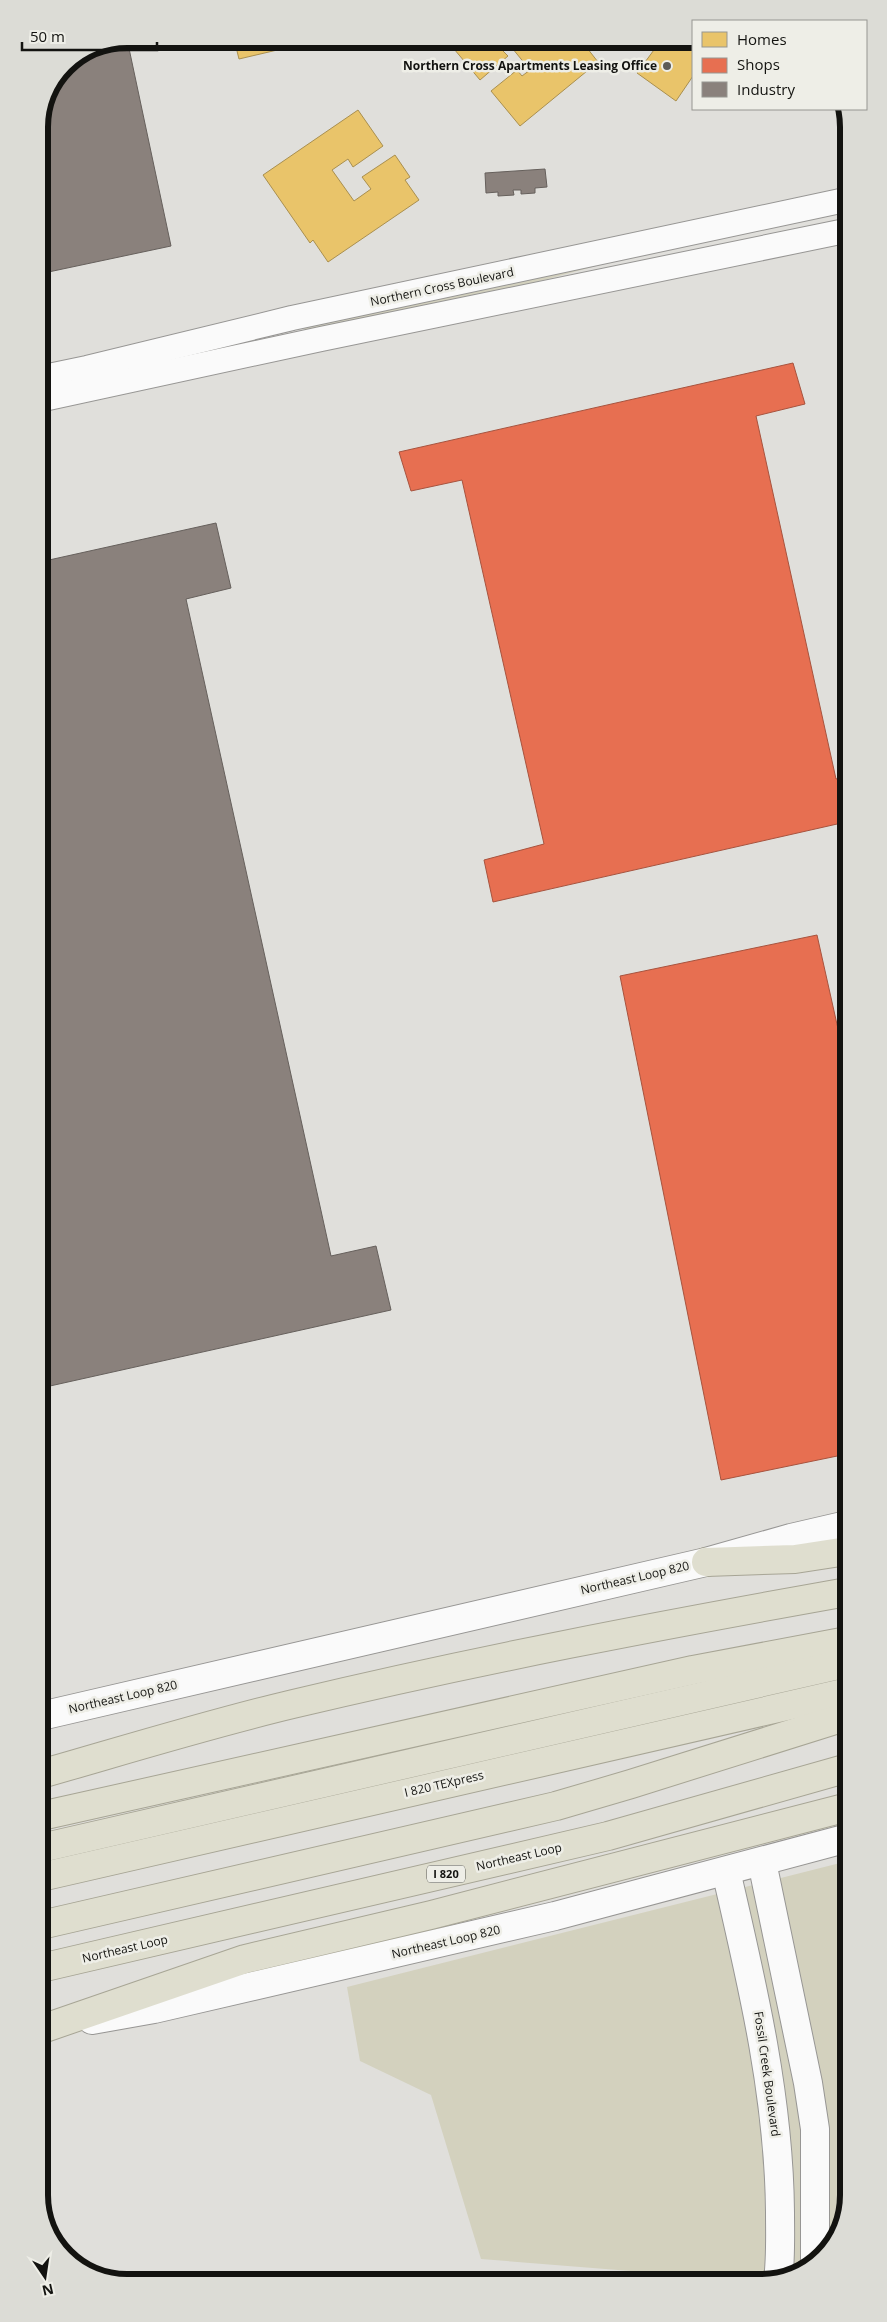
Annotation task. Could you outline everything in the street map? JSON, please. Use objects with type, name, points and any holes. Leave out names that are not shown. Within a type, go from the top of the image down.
[{"type":"highway","points":[[706,1562],[795,1559],[840,1552]]},
{"type":"highway","points":[[48,1772],[282,1706],[414,1676],[686,1620],[840,1593]]},
{"type":"highway","points":[[48,1815],[693,1670],[840,1642]]},
{"type":"highway","points":[[48,1846],[840,1665]]},
{"type":"highway","name":"I 820 TEXpress","points":[[48,1875],[840,1694]]},
{"type":"highway","points":[[48,1923],[556,1806],[840,1719]]},
{"type":"highway","name":"Northeast Loop","points":[[48,1967],[608,1836],[840,1770]]},
{"type":"highway","points":[[48,2028],[244,1959],[431,1915],[840,1809]]},
{"type":"main road","name":"Northeast Loop 820","points":[[48,1714],[706,1562],[790,1538],[840,1527]]},
{"type":"main road","name":"Northeast Loop 820","points":[[48,2029],[154,2009],[555,1916],[840,1840]]},
{"type":"main road","points":[[762,1862],[815,2130],[816,2252]]},
{"type":"main road","name":"Fossil Creek Boulevard","points":[[726,1871],[756,1998],[775,2131],[779,2179],[782,2272]]},
{"type":"main road","points":[[762,2040],[797,2032]]},
{"type":"street","name":"Northern Cross Boulevard","points":[[48,376],[302,316],[840,201]]},
{"type":"street","points":[[785,214],[792,242]]},
{"type":"street","name":"Northern Cross Boulevard","points":[[48,398],[840,231]]},
{"type":"shaded area","points":[[598,261],[600,265],[502,291],[305,330],[304,328]]},
{"type":"shaded area","points":[[840,1863],[840,2195],[839,2206],[831,2230],[823,2244],[813,2255],[791,2268],[771,2274],[668,2274],[481,2259],[431,2095],[360,2061],[347,1987]]},
{"type":"building: Homes","points":[[236,48],[286,48],[239,59]]},
{"type":"building: Homes","points":[[453,48],[502,48],[501,49],[508,56],[480,80]]},
{"type":"building: Homes","points":[[512,48],[587,48],[598,62],[520,126],[491,91],[517,70],[522,76],[530,70]]},
{"type":"building: Homes","points":[[655,48],[692,48],[692,77],[676,101],[637,73]]},
{"type":"building: Homes","points":[[358,110],[383,146],[353,167],[348,159],[332,170],[354,201],[371,189],[362,177],[395,155],[410,177],[405,180],[419,200],[328,262],[313,240],[310,243],[263,175]]},
{"type":"building: Shops","points":[[793,363],[805,404],[756,416],[836,779],[840,778],[840,823],[493,902],[484,860],[544,844],[462,480],[411,491],[399,452]]},
{"type":"building: Shops","points":[[817,935],[840,1038],[840,1455],[721,1480],[620,976]]},
{"type":"building: Industry","points":[[129,48],[171,246],[48,272],[49,111],[61,83],[83,61],[96,54],[111,49]]},
{"type":"building: Industry","points":[[545,169],[547,187],[535,188],[535,193],[521,194],[521,190],[513,190],[514,195],[498,196],[498,192],[486,193],[485,173]]},
{"type":"building: Industry","points":[[216,523],[231,588],[186,599],[331,1256],[376,1246],[391,1310],[48,1386],[48,560]]},
{"type":"place","name":"Northern Cross Apartments Leasing Office","points":[[667,66]]}]
